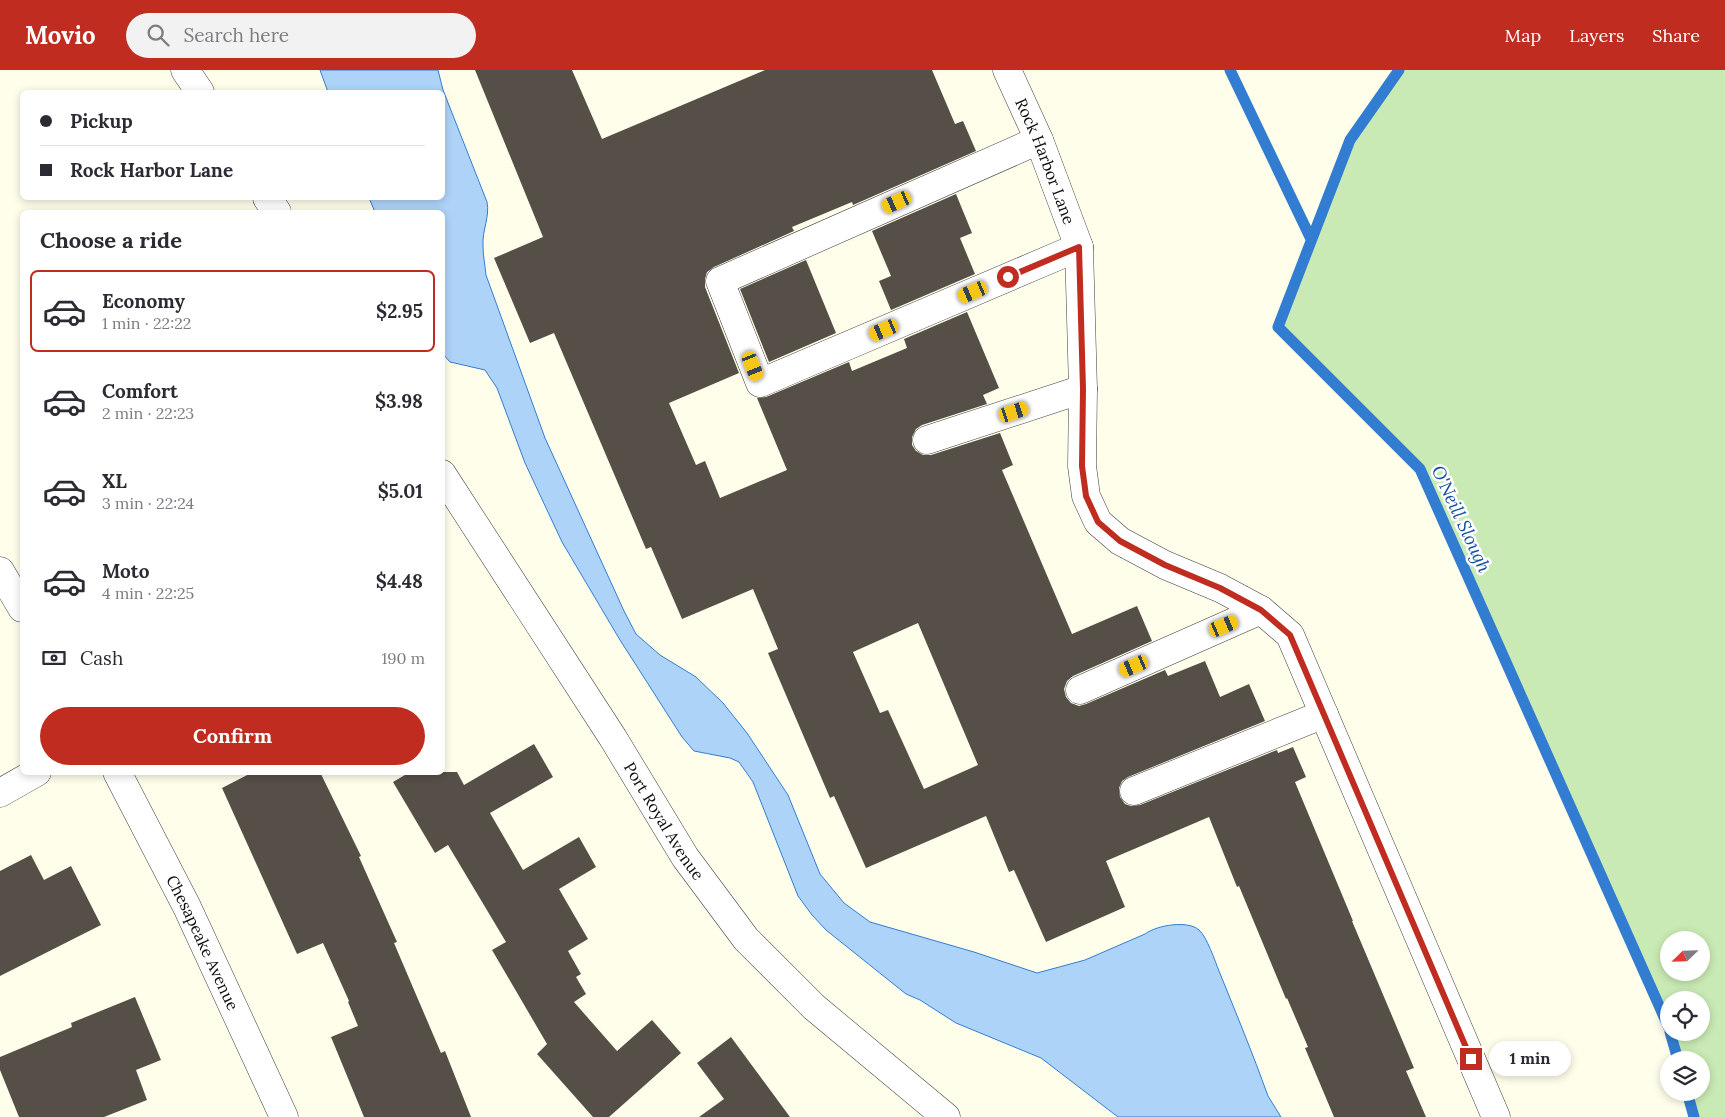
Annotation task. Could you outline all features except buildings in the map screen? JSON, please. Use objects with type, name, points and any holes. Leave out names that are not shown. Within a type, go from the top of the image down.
[{"type":"street","points":[[186,70],[199,90]]},
{"type":"street","name":"Rock Harbor Lane","points":[[1007,70],[1039,140],[1079,247],[1083,389],[1082,466],[1086,496],[1098,522],[1120,541],[1165,565],[1220,588],[1261,610],[1290,635],[1492,1116]]},
{"type":"street","points":[[1039,140],[720,281],[760,383],[1079,247]]},
{"type":"street","points":[[927,440],[1083,389]]},
{"type":"street","name":"Port Royal Avenue","points":[[445,479],[613,738],[685,857],[746,939],[814,1006],[946,1117]]},
{"type":"street","points":[[0,571],[20,605]]},
{"type":"street","points":[[1080,690],[1261,610]]},
{"type":"street","points":[[1134,791],[1324,714]]},
{"type":"street","points":[[0,793],[32,775]]},
{"type":"street","name":"Chesapeake Avenue","points":[[119,775],[187,907],[284,1117]]},
{"type":"green space","points":[[1399,70],[1725,70],[1725,1117],[1694,1117],[1689,1101],[1710,1101],[1710,1051],[1675,1051],[1672,1041],[1710,1041],[1710,991],[1660,991],[1660,1008],[1420,469],[1278,327],[1350,140]]},
{"type":"water","points":[[320,70],[438,70],[443,90],[327,90]]},
{"type":"water","points":[[445,95],[487,202],[488,213],[483,240],[486,275],[545,438],[624,611],[636,634],[660,655],[696,677],[723,703],[747,733],[788,795],[820,874],[844,903],[870,922],[974,952],[1037,973],[1085,960],[1157,928],[1180,924],[1194,927],[1202,933],[1208,943],[1268,1096],[1281,1117],[1118,1117],[1041,1058],[956,1023],[920,1000],[906,994],[826,930],[798,896],[753,782],[739,762],[730,758],[694,751],[682,737],[620,640],[562,542],[525,463],[497,388],[485,370],[450,362],[445,356],[445,210],[374,210],[370,200],[445,200]]},
{"type":"waterway","points":[[1230,70],[1311,239]]},
{"type":"waterway","name":"O'Neill Slough","points":[[1399,70],[1350,140],[1278,327],[1420,469],[1660,1008]]},
{"type":"waterway","name":"O'Neill Slough","points":[[1673,1041],[1675,1051]]},
{"type":"waterway","name":"O'Neill Slough","points":[[1690,1101],[1694,1117]]},
{"type":"route","points":[[1008,277],[1079,247],[1083,389],[1082,466],[1086,496],[1098,522],[1120,541],[1165,565],[1220,588],[1261,610],[1290,635],[1471,1059]]}]
